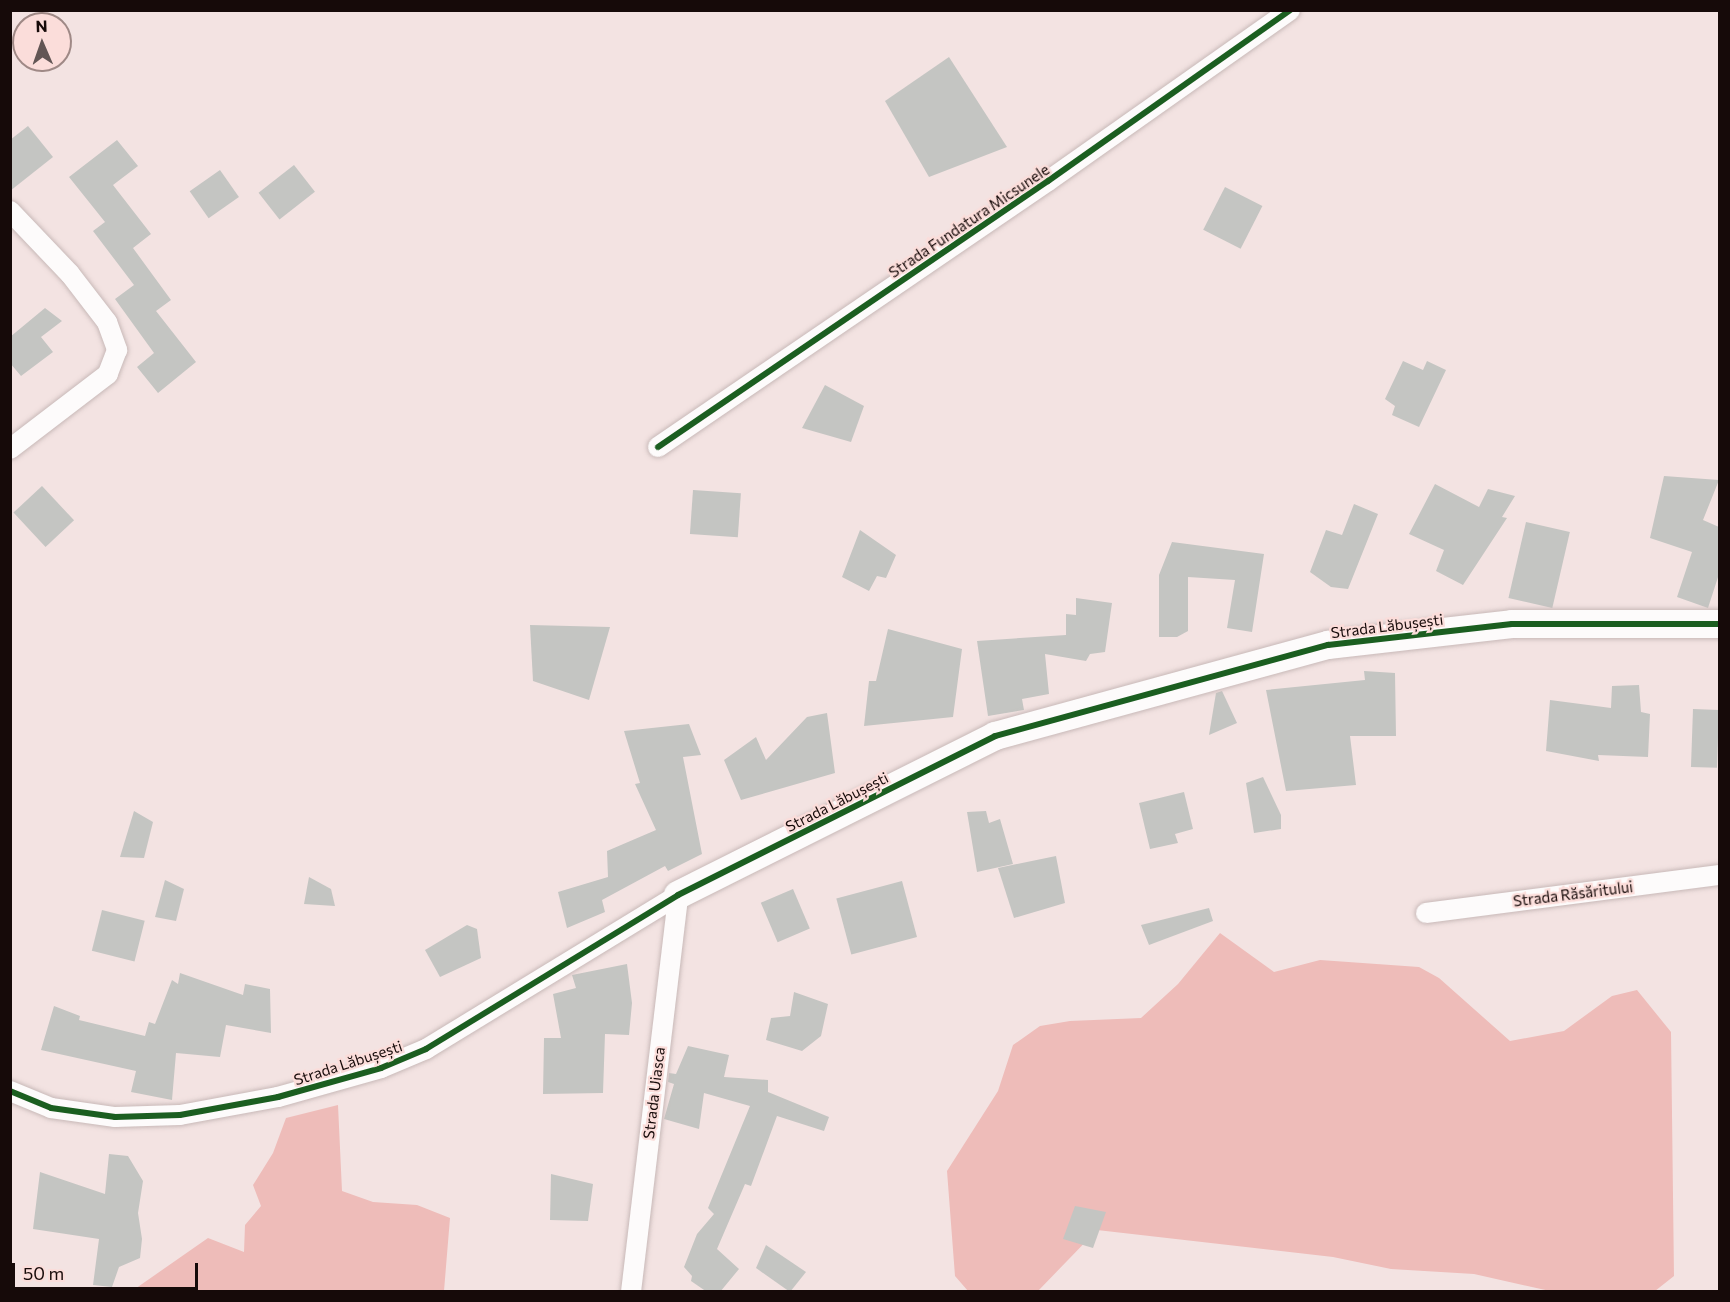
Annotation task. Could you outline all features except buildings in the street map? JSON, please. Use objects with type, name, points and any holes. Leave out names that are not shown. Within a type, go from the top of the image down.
[{"type":"street","name":"Strada Fundatura Micsunele","points":[[658,447],[1048,181],[1290,10]]},
{"type":"street","points":[[10,212],[82,290],[106,322],[117,350],[108,374],[10,448]]},
{"type":"street","name":"Strada Lăbușești","points":[[10,1091],[62,1110],[115,1117],[180,1115],[278,1097],[381,1068],[426,1049],[678,895],[995,736],[1328,645],[1512,624],[1719,624]]},
{"type":"street","name":"Strada Răsăritului","points":[[1426,913],[1719,875]]},
{"type":"street","name":"Strada Uiasca","points":[[631,1292],[678,895]]},
{"type":"shaded area","points":[[1220,933],[1274,972],[1320,960],[1419,967],[1439,978],[1510,1041],[1564,1031],[1612,996],[1637,990],[1671,1032],[1674,1276],[1655,1291],[1550,1291],[1474,1274],[1391,1269],[1333,1257],[1097,1230],[1038,1291],[968,1291],[955,1276],[947,1171],[998,1091],[1013,1045],[1040,1026],[1070,1021],[1141,1018],[1178,984]]},
{"type":"shaded area","points":[[338,1105],[342,1191],[373,1202],[417,1205],[450,1218],[444,1291],[132,1291],[208,1238],[244,1252],[245,1225],[261,1206],[253,1185],[273,1153],[286,1118]]},
{"type":"cycle path","points":[[658,447],[1048,181],[1290,10]]},
{"type":"cycle path","points":[[10,1091],[51,1108],[115,1117],[180,1115],[278,1097],[381,1068],[426,1049],[678,895],[995,736],[1328,645],[1512,624],[1720,624]]}]
